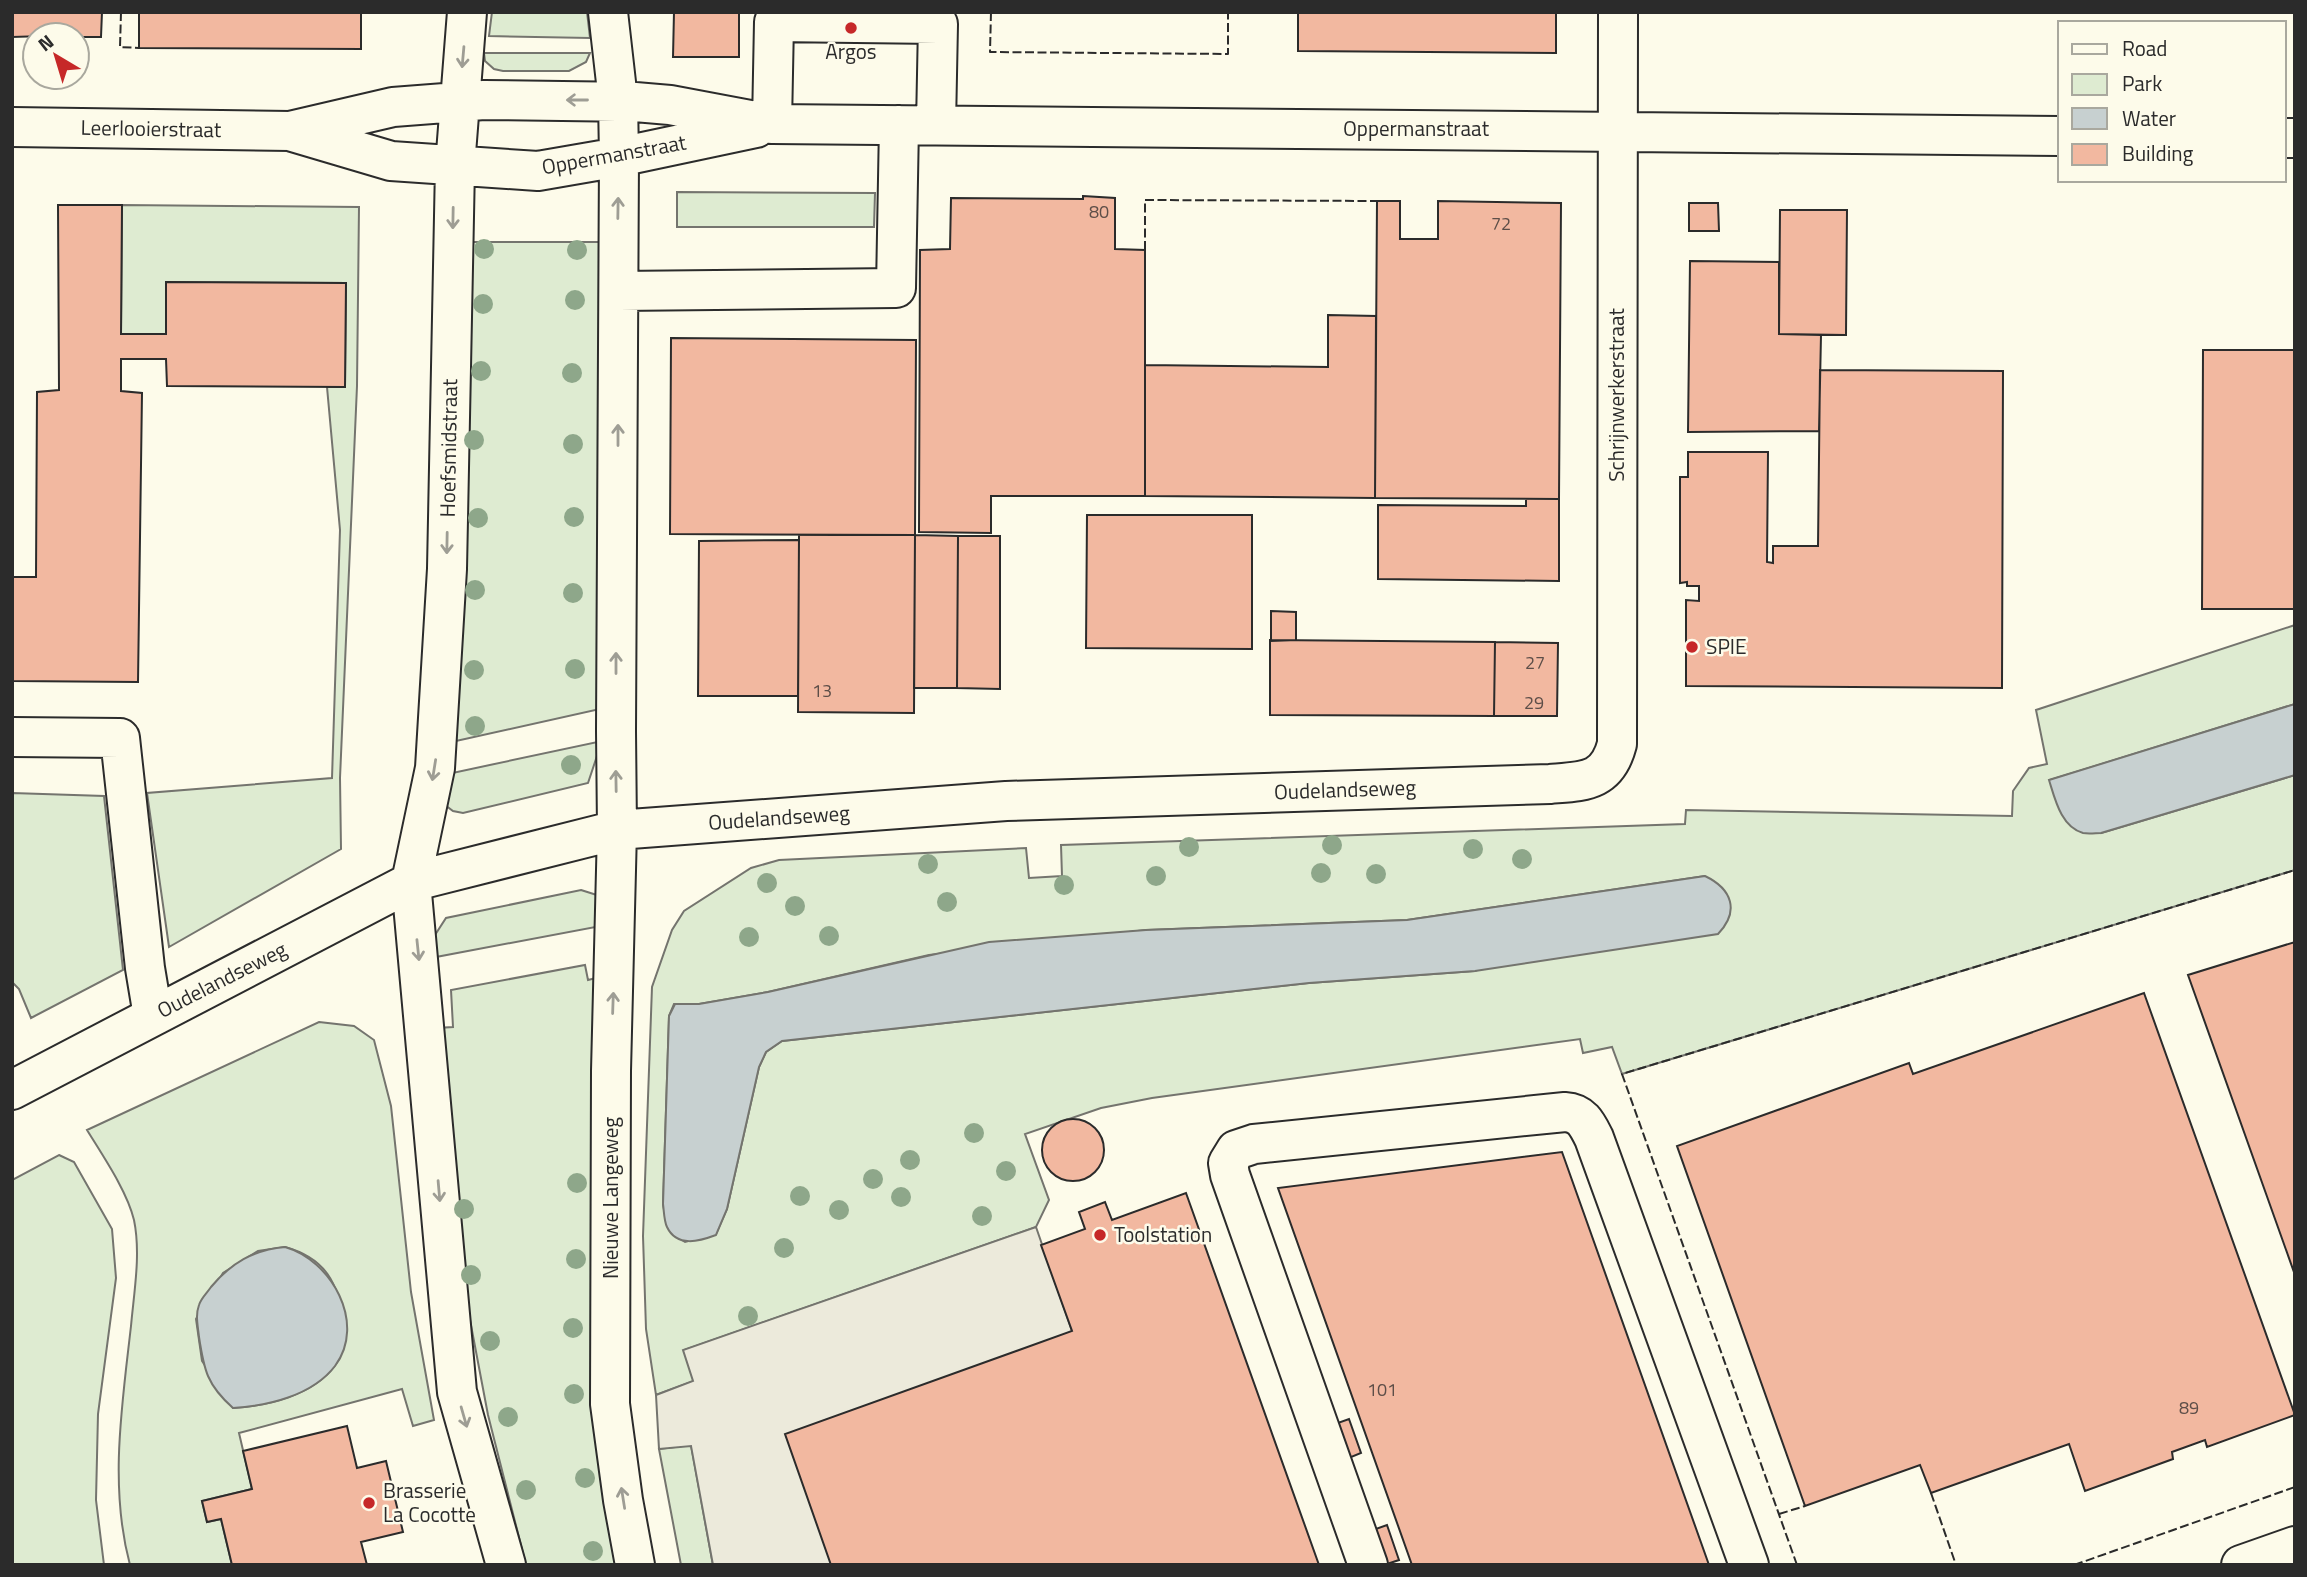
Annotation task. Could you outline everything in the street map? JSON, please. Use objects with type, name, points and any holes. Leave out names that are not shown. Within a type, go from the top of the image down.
[{"type":"street","name":"Hoefsmidstraat","points":[[411,882],[435,768],[447,569],[455,166],[467,12]]},
{"type":"street","points":[[608,12],[618,100],[620,157],[617,830]]},
{"type":"street","name":"Schrijnwerkerstraat","points":[[1601,773],[1612,761],[1617,744],[1618,12]]},
{"type":"street","points":[[772,124],[774,22],[938,24],[936,125]]},
{"type":"street","name":"Oppermanstraat","points":[[459,101],[618,100],[670,104],[772,124],[2058,136]]},
{"type":"street","name":"Leerlooierstraat","points":[[12,127],[290,131],[393,107],[459,101]]},
{"type":"street","name":"Oppermanstraat","points":[[455,166],[538,171],[620,157],[772,124]]},
{"type":"street","points":[[619,291],[896,288],[899,125]]},
{"type":"street","name":"Leerlooierstraat","points":[[290,131],[391,161],[455,166]]},
{"type":"street","points":[[12,737],[120,738],[145,968],[153,1016]]},
{"type":"street","name":"Oudelandseweg","points":[[12,1090],[411,882],[617,830],[1006,801],[1550,784],[1579,782],[1601,773]]},
{"type":"street","name":"Nieuwe Langeweg","points":[[617,830],[611,1071],[610,1404],[635,1565]]},
{"type":"street","points":[[411,882],[457,1392],[506,1565]]},
{"type":"street","points":[[1368,1565],[1228,1163],[1236,1150],[1254,1144],[1565,1112],[1575,1113],[1586,1122],[1594,1138],[1749,1565]]},
{"type":"street","points":[[2241,1565],[2295,1546]]},
{"type":"green space","points":[[492,12],[587,12],[590,38],[489,36]]},
{"type":"green space","points":[[484,53],[590,53],[586,62],[569,71],[503,71],[494,69],[485,61]]},
{"type":"green space","points":[[677,192],[875,193],[874,227],[677,227]]},
{"type":"green space","points":[[122,205],[359,207],[357,386],[340,778],[341,849],[169,947],[147,793],[332,778],[340,530],[327,387],[345,387],[346,283],[167,282],[166,334],[121,334]]},
{"type":"green space","points":[[468,242],[606,242],[600,709],[447,743]]},
{"type":"green space","points":[[2295,625],[2295,704],[2050,780],[2101,833],[2295,775],[2295,870],[1622,1074],[1612,1047],[1583,1053],[1580,1039],[1152,1098],[1101,1108],[1025,1134],[1049,1200],[1036,1227],[684,1350],[694,1381],[656,1395],[646,1329],[643,1236],[652,987],[672,930],[684,911],[751,868],[779,860],[1026,848],[1029,878],[1062,876],[1061,845],[1685,824],[1686,810],[2012,816],[2013,791],[2029,768],[2047,764],[2036,710]],"holes":[[[1705,876],[1475,971],[1309,983],[782,1041],[766,1052],[759,1067],[727,1209],[716,1234],[685,1242],[671,1231],[667,1222],[663,1204],[669,1016],[674,1004],[699,1004],[768,992],[929,955],[1146,930],[1407,920]]]},
{"type":"green space","points":[[602,741],[588,783],[463,813],[453,811],[445,805],[443,775]]},
{"type":"green space","points":[[12,793],[104,796],[123,970],[31,1018],[19,989],[12,982]]},
{"type":"green space","points":[[581,890],[600,896],[601,926],[436,957],[435,935],[446,918]]},
{"type":"green space","points":[[585,965],[588,980],[600,977],[619,1565],[526,1565],[488,1415],[463,1283],[437,1028],[453,1027],[451,990]]},
{"type":"green space","points":[[319,1022],[354,1026],[374,1040],[391,1106],[411,1292],[434,1420],[413,1426],[402,1389],[239,1433],[252,1489],[202,1501],[207,1522],[221,1519],[232,1565],[130,1565],[120,1506],[119,1446],[136,1273],[136,1233],[126,1197],[87,1130]],"holes":[[[285,1247],[320,1265],[328,1274],[338,1296],[344,1339],[341,1354],[327,1375],[303,1391],[260,1405],[233,1408],[202,1361],[196,1319],[223,1273],[258,1251]]]},
{"type":"green space","points":[[59,1155],[74,1162],[112,1229],[116,1278],[98,1414],[96,1500],[104,1565],[12,1565],[12,1180]]},
{"type":"green space","points":[[691,1445],[713,1565],[681,1565],[659,1449]]},
{"type":"shaded area","points":[[1036,1227],[1072,1331],[831,1565],[713,1565],[691,1446],[659,1449],[656,1395],[693,1381],[683,1350]]},
{"type":"water","points":[[2295,704],[2295,775],[2101,833],[2075,830],[2060,811],[2049,780]]},
{"type":"water","points":[[1705,876],[1722,887],[1730,901],[1729,917],[1718,934],[1475,971],[1309,983],[782,1041],[766,1052],[759,1067],[727,1209],[716,1235],[696,1241],[683,1240],[671,1234],[666,1225],[663,1204],[669,1016],[675,1004],[699,1004],[768,992],[989,942],[1146,930],[1407,920]]},
{"type":"water","points":[[285,1247],[302,1254],[317,1265],[339,1295],[347,1331],[344,1349],[335,1366],[302,1392],[274,1402],[233,1408],[217,1392],[205,1368],[198,1325],[199,1305],[211,1287],[235,1265],[263,1251]]},
{"type":"building","points":[[12,12],[102,12],[101,37],[91,37],[91,21],[21,21],[21,37],[12,37]]},
{"type":"building","points":[[139,12],[361,12],[361,49],[139,48]]},
{"type":"building","points":[[674,12],[739,12],[739,57],[673,57]]},
{"type":"building","points":[[1298,12],[1556,12],[1556,53],[1298,51]]},
{"type":"building","points":[[1083,196],[1115,198],[1115,249],[1145,250],[1145,496],[991,496],[991,533],[919,532],[920,250],[950,249],[951,198],[1083,199]]},
{"type":"building","points":[[1377,201],[1400,201],[1400,239],[1438,239],[1438,201],[1561,203],[1559,499],[1375,498]]},
{"type":"building","points":[[1689,203],[1718,203],[1719,231],[1689,231]]},
{"type":"building","points":[[58,205],[122,205],[121,334],[166,334],[166,282],[346,283],[345,387],[167,386],[166,359],[121,359],[121,391],[142,393],[138,682],[12,681],[12,577],[36,577],[37,392],[59,390]]},
{"type":"building","points":[[1780,210],[1847,210],[1846,335],[1779,334]]},
{"type":"building","points":[[1690,261],[1779,262],[1779,334],[1821,335],[1819,431],[1688,432]]},
{"type":"building","points":[[1328,315],[1376,316],[1375,498],[1145,496],[1145,365],[1328,367]]},
{"type":"building","points":[[671,338],[916,340],[915,535],[670,534]]},
{"type":"building","points":[[2203,350],[2295,350],[2295,609],[2202,609]]},
{"type":"building","points":[[1820,370],[2003,371],[2002,688],[1686,686],[1686,600],[1699,601],[1699,586],[1680,583],[1680,477],[1688,477],[1688,452],[1768,452],[1767,562],[1773,563],[1773,546],[1818,546]]},
{"type":"building","points":[[1526,499],[1559,499],[1559,581],[1378,579],[1378,505],[1526,506]]},
{"type":"building","points":[[1087,515],[1252,515],[1252,649],[1086,648]]},
{"type":"building","points":[[799,535],[915,535],[914,713],[798,712]]},
{"type":"building","points":[[915,535],[958,536],[957,688],[914,688]]},
{"type":"building","points":[[958,536],[1000,536],[1000,689],[957,688]]},
{"type":"building","points":[[799,540],[798,696],[698,696],[699,541]]},
{"type":"building","points":[[1271,611],[1296,612],[1296,640],[1271,641]]},
{"type":"building","points":[[1270,640],[1495,642],[1494,716],[1270,715]]},
{"type":"building","points":[[1495,642],[1558,643],[1557,716],[1494,716]]},
{"type":"building","points":[[2295,942],[2295,1275],[2188,975]]},
{"type":"building","points":[[2144,993],[2295,1415],[2207,1447],[2205,1440],[2172,1452],[2173,1459],[2085,1491],[2069,1444],[1931,1493],[1920,1465],[1805,1506],[1677,1146],[1909,1063],[1913,1074]]},
{"type":"building","points":[[1067,1119],[1079,1119],[1095,1128],[1102,1138],[1102,1162],[1095,1172],[1079,1181],[1067,1181],[1056,1176],[1047,1167],[1042,1156],[1042,1144],[1047,1133],[1056,1124]]},
{"type":"building","points":[[1562,1152],[1709,1565],[1412,1565],[1278,1188]]},
{"type":"building","points":[[1186,1193],[1319,1565],[831,1565],[785,1434],[1072,1331],[1041,1245],[1085,1229],[1079,1212],[1105,1202],[1112,1220]]},
{"type":"building","points":[[1349,1419],[1361,1453],[1344,1460],[1332,1425]]},
{"type":"building","points":[[347,1426],[357,1468],[386,1461],[403,1532],[361,1542],[367,1565],[232,1565],[221,1519],[207,1522],[202,1501],[252,1489],[243,1451]]},
{"type":"building","points":[[1387,1525],[1399,1560],[1384,1565],[1370,1531]]},
{"type":"fence","points":[[121,12],[120,47],[139,48]]},
{"type":"fence","points":[[991,12],[990,52],[1228,54],[1228,12]]},
{"type":"fence","points":[[1145,250],[1145,200],[1377,201]]},
{"type":"fence","points":[[1797,1565],[1622,1074],[2295,870]]},
{"type":"fence","points":[[2074,1565],[2295,1487]]},
{"type":"fence","points":[[1931,1493],[1956,1565]]},
{"type":"fence","points":[[1779,1514],[1805,1506]]},
{"type":"place","name":"Argos","points":[[851,28]]},
{"type":"place","name":"SPIE","points":[[1692,647]]},
{"type":"place","name":"Toolstation","points":[[1100,1235]]},
{"type":"place","name":"Brasserie La Cocotte","points":[[369,1503]]}]
